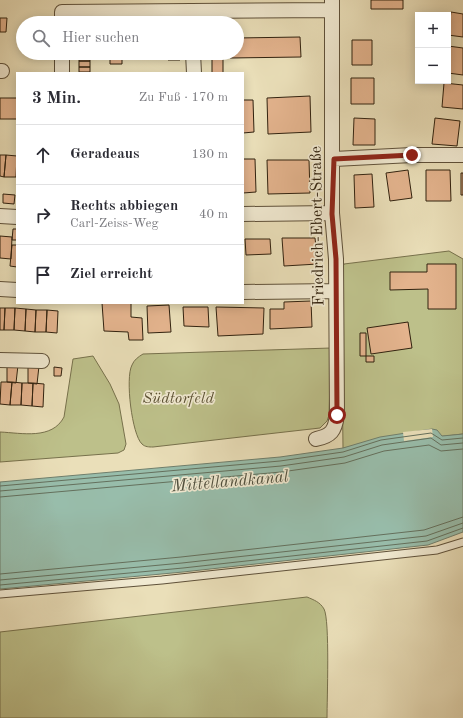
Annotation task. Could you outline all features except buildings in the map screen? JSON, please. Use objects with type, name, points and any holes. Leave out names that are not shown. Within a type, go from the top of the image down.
[{"type":"street","points":[[205,16],[332,5]]},
{"type":"street","name":"Friedrich-Ebert-Straße","points":[[316,439],[328,437],[334,431],[336,424],[336,291],[332,214],[334,159],[332,5]]},
{"type":"street","points":[[62,60],[62,72]]},
{"type":"street","points":[[194,60],[194,72]]},
{"type":"street","points":[[334,159],[412,155],[463,155]]},
{"type":"street","points":[[244,214],[332,214]]},
{"type":"street","points":[[0,216],[16,217]]},
{"type":"street","points":[[0,288],[16,290]]},
{"type":"street","points":[[244,292],[336,291]]},
{"type":"street","points":[[0,360],[42,361]]},
{"type":"lane","points":[[0,594],[162,580],[437,550],[463,542]]},
{"type":"green space","points":[[449,251],[463,259],[463,434],[343,448],[341,273],[344,264]]},
{"type":"green space","name":"Südtorfeld","points":[[331,348],[329,415],[327,421],[320,428],[153,447],[144,446],[138,439],[131,406],[129,382],[133,363],[143,354]]},
{"type":"green space","points":[[93,356],[110,384],[119,404],[126,444],[124,450],[118,453],[0,462],[0,432],[36,434],[52,429],[59,424],[64,417],[73,359]]},
{"type":"green space","points":[[307,597],[321,605],[326,616],[328,644],[327,718],[0,718],[0,632]]},
{"type":"water","name":"Mittellandkanal","points":[[432,429],[437,430],[442,436],[463,434],[463,532],[428,545],[183,572],[0,589],[0,482],[280,457],[343,448],[380,437]]},
{"type":"pier","points":[[432,429],[433,437],[404,441],[403,432]]},
{"type":"route","points":[[337,415],[336,259],[332,214],[334,159],[412,155]]}]
